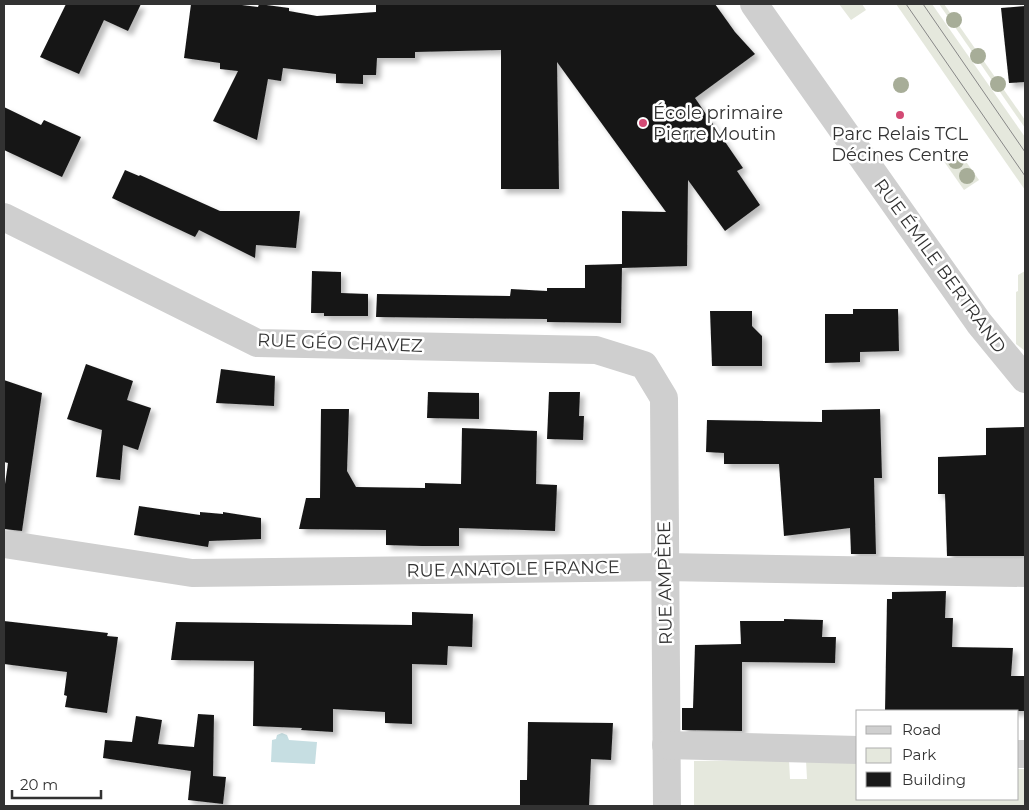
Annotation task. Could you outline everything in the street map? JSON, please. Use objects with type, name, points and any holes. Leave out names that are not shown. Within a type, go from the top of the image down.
[{"type":"street","name":"RUE ÉMILE BERTRAND","points":[[754,4],[979,323],[1025,379]]},
{"type":"street","name":"RUE GÉO CHAVEZ","points":[[4,217],[257,344],[596,350],[644,365]]},
{"type":"street","name":"RUE AMPÈRE","points":[[644,365],[664,398],[667,806]]},
{"type":"street","name":"RUE ANATOLE FRANCE","points":[[4,544],[192,573],[664,567],[1025,572]]},
{"type":"street","points":[[666,745],[856,750]]},
{"type":"green space","points":[[839,4],[862,4],[866,10],[851,20]]},
{"type":"green space","points":[[896,4],[932,4],[1025,137],[1025,190]]},
{"type":"green space","points":[[939,4],[944,4],[1025,120],[1025,128]]},
{"type":"green space","points":[[957,149],[979,180],[964,190],[943,160]]},
{"type":"green space","points":[[1025,271],[1025,351],[1016,344],[1016,292],[1018,291],[1018,275]]},
{"type":"green space","points":[[789,760],[790,779],[807,779],[806,760],[856,762],[856,800],[1019,800],[1019,769],[1025,769],[1025,806],[694,806],[694,761]]},
{"type":"water","points":[[282,733],[287,735],[289,740],[317,742],[315,764],[271,762],[272,740]]},
{"type":"building","points":[[66,4],[141,4],[128,31],[104,20],[79,74],[40,57]]},
{"type":"building","points":[[191,4],[234,4],[258,7],[259,4],[289,8],[289,11],[317,16],[376,12],[376,4],[715,4],[735,32],[755,54],[695,98],[743,168],[737,171],[760,205],[725,231],[688,180],[687,266],[622,268],[622,266],[621,323],[547,322],[547,319],[376,317],[377,294],[510,296],[511,289],[547,291],[547,288],[585,288],[585,265],[622,264],[622,211],[666,212],[557,62],[559,189],[501,189],[501,50],[415,52],[415,58],[377,58],[376,75],[363,75],[363,84],[336,83],[336,74],[283,68],[281,81],[268,79],[257,140],[213,121],[238,71],[220,69],[220,63],[184,58]]},
{"type":"building","points":[[1025,6],[1025,82],[1009,83],[1001,8]]},
{"type":"building","points":[[4,107],[41,125],[44,120],[81,137],[62,177],[4,150]]},
{"type":"building","points":[[125,170],[220,211],[300,211],[296,248],[256,245],[255,258],[199,230],[195,237],[112,198]]},
{"type":"building","points":[[312,271],[341,272],[341,293],[368,294],[368,316],[324,316],[324,313],[311,313]]},
{"type":"building","points":[[853,309],[898,309],[899,351],[860,352],[860,362],[825,363],[825,314],[853,314]]},
{"type":"building","points":[[710,311],[752,311],[752,326],[762,336],[762,366],[712,366]]},
{"type":"building","points":[[86,364],[133,381],[127,400],[151,408],[138,450],[123,445],[120,480],[96,477],[102,430],[67,419]]},
{"type":"building","points":[[221,369],[275,376],[274,406],[216,403]]},
{"type":"building","points":[[4,380],[42,393],[22,531],[4,529],[4,491],[8,463],[4,462]]},
{"type":"building","points":[[428,392],[479,393],[479,419],[427,418]]},
{"type":"building","points":[[549,392],[580,392],[579,416],[584,416],[583,440],[547,439]]},
{"type":"building","points":[[321,409],[349,409],[347,471],[356,487],[425,488],[425,483],[461,484],[462,428],[537,431],[536,484],[557,485],[555,531],[459,528],[459,546],[422,546],[386,545],[386,530],[299,529],[306,498],[320,498]]},
{"type":"building","points":[[880,409],[882,478],[874,478],[876,554],[851,554],[850,528],[784,536],[779,464],[724,464],[724,453],[706,452],[707,420],[822,422],[822,410]]},
{"type":"building","points":[[1025,427],[1025,556],[947,556],[945,494],[938,494],[938,457],[986,455],[986,428]]},
{"type":"building","points":[[139,506],[200,515],[200,512],[223,514],[223,512],[261,518],[261,539],[209,541],[208,547],[134,535]]},
{"type":"building","points":[[946,591],[945,618],[953,618],[952,647],[1013,648],[1011,676],[1025,676],[1025,711],[885,710],[887,599],[892,599],[892,592]]},
{"type":"building","points":[[412,612],[473,614],[472,647],[448,646],[447,665],[412,664],[412,724],[385,723],[385,712],[333,709],[333,732],[301,730],[302,728],[253,726],[254,661],[171,660],[176,622],[412,625]]},
{"type":"building","points":[[784,619],[823,620],[822,637],[836,637],[835,663],[742,662],[742,731],[682,730],[682,708],[693,708],[695,645],[741,644],[740,621],[784,621]]},
{"type":"building","points":[[4,621],[108,633],[107,636],[118,637],[107,713],[65,707],[67,696],[64,695],[67,672],[4,664]]},
{"type":"building","points":[[198,714],[214,715],[213,776],[226,777],[223,804],[188,800],[191,771],[103,758],[105,740],[132,742],[136,716],[162,720],[158,744],[194,747]]},
{"type":"building","points":[[528,722],[613,723],[611,760],[591,759],[589,806],[520,806],[520,780],[527,780]]},
{"type":"tram line","points":[[906,4],[1025,176]]},
{"type":"tram line","points":[[923,4],[1025,152]]},
{"type":"place","name":"Parc Relais TCL Décines Centre","points":[[900,115]]},
{"type":"place","name":"École primaire Pierre Moutin","points":[[643,123]]}]
